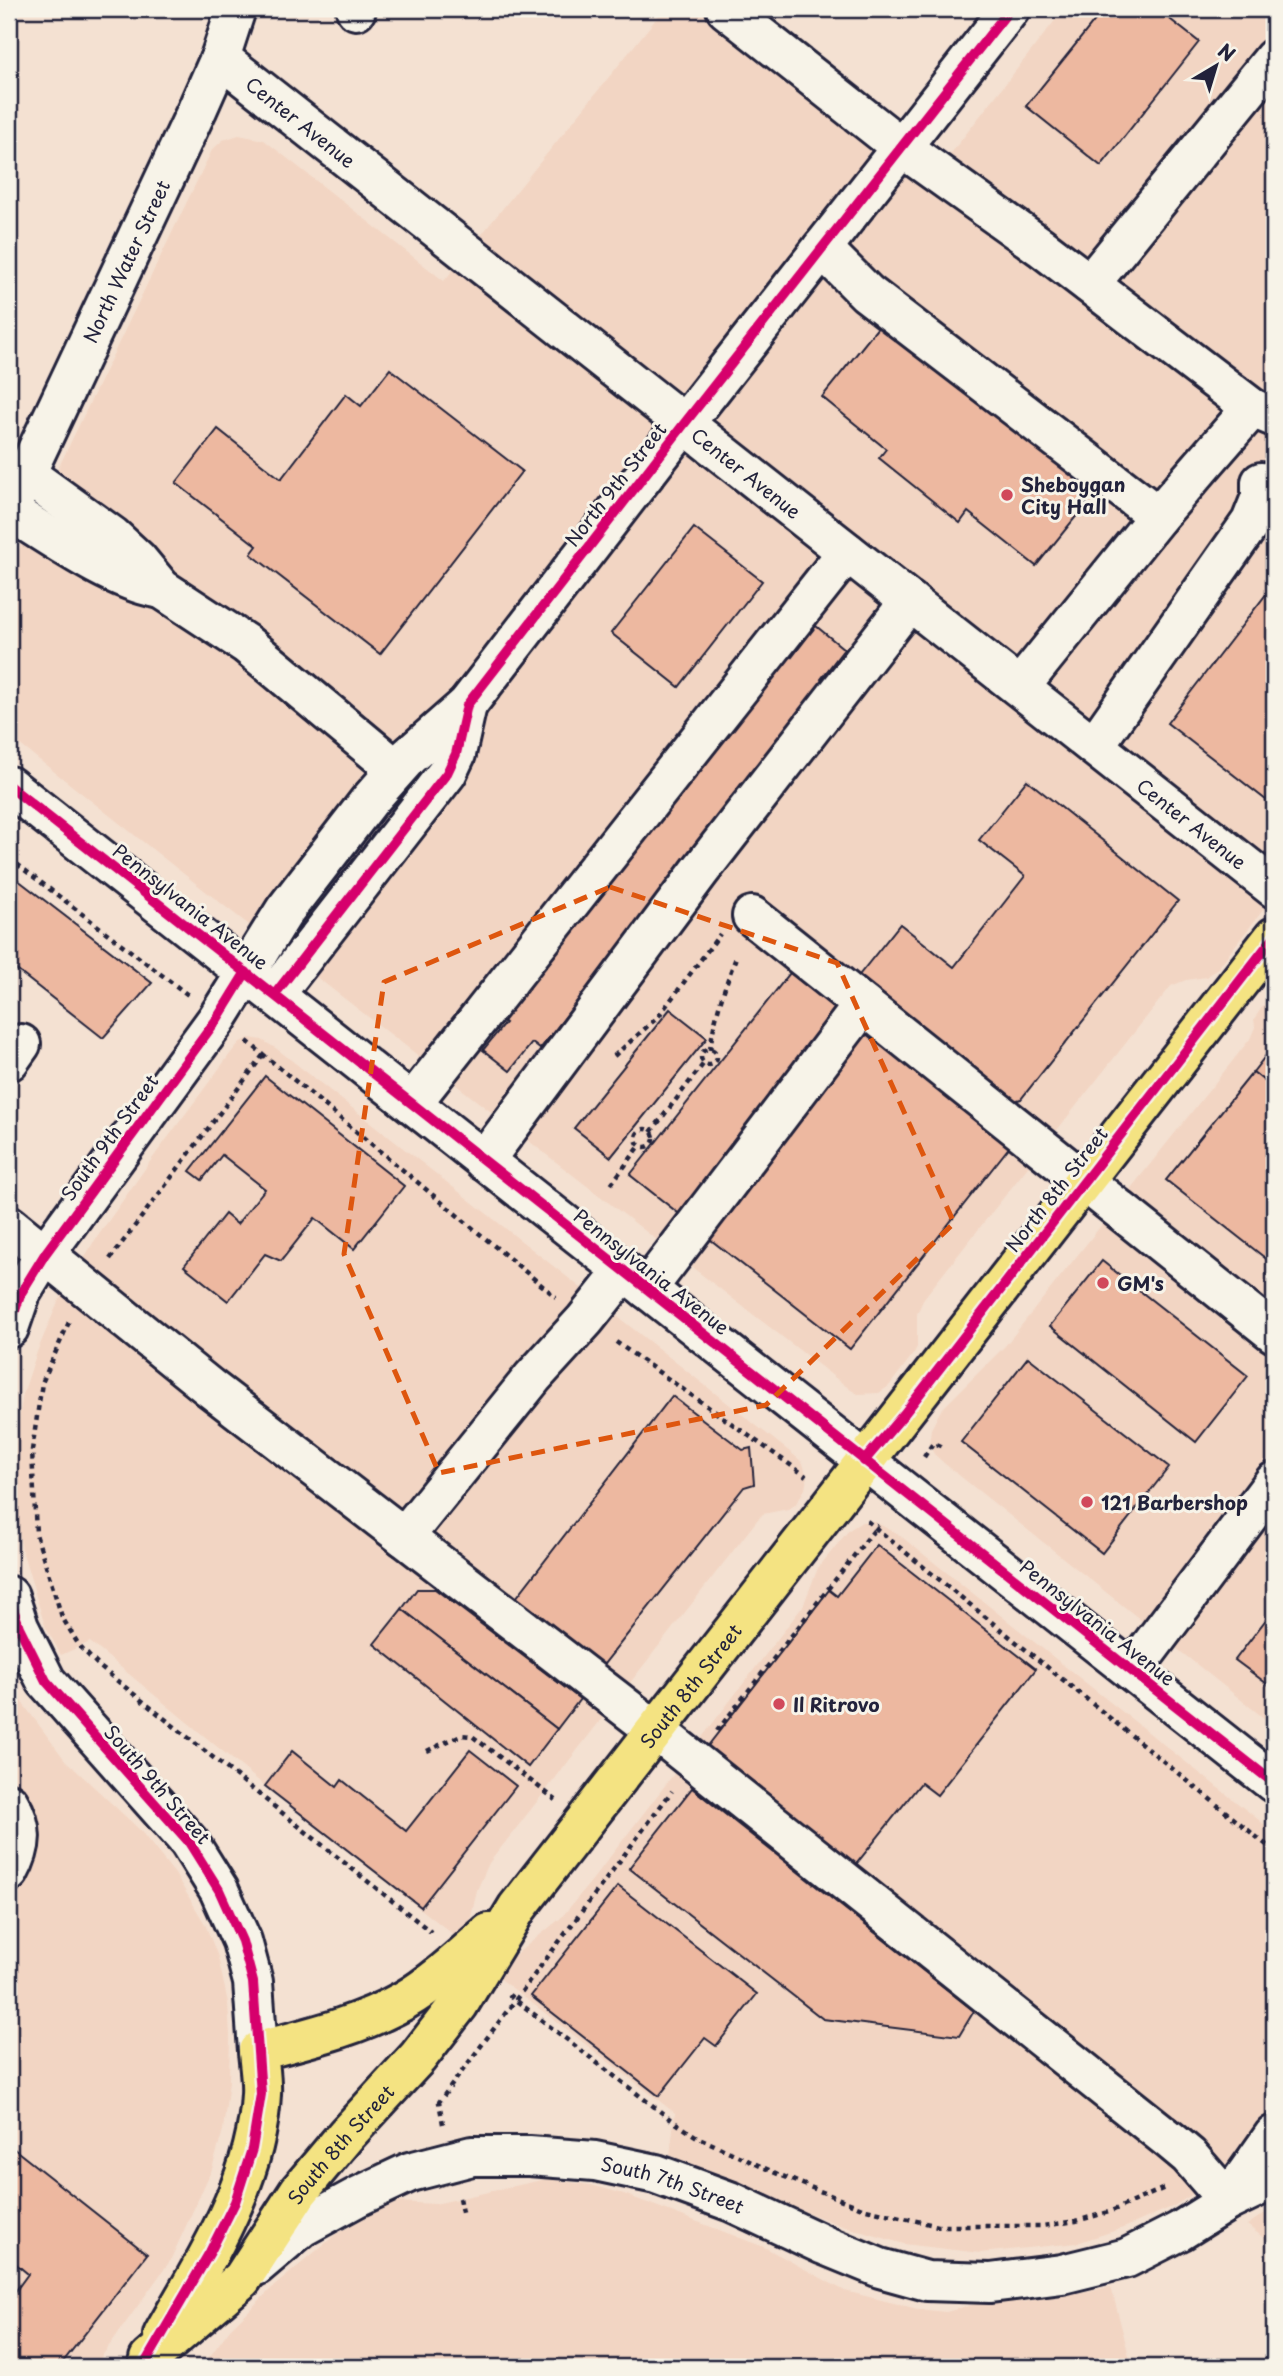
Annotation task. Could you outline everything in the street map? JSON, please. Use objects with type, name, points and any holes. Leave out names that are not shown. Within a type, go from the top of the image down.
[{"type":"main road","name":"North 8th Street","points":[[864,1461],[1274,937]]},
{"type":"main road","name":"South 8th Street","points":[[258,2051],[342,2029],[406,2000],[470,1964],[517,1908],[864,1461]]},
{"type":"main road","name":"South 8th Street","points":[[242,2279],[299,2192],[346,2135],[418,2057],[458,2004],[470,1964]]},
{"type":"main road","name":"South 9th Street","points":[[146,2363],[210,2252],[235,2202],[252,2148],[261,2094],[258,2051]]},
{"type":"main road","name":"South 7th Street","points":[[146,2363],[242,2279]]},
{"type":"street","name":"North Water Street","points":[[9,511],[220,58],[236,9]]},
{"type":"street","points":[[726,9],[901,147],[1263,412],[1206,461],[1158,516],[1020,687]]},
{"type":"street","name":"North 9th Street","points":[[260,983],[292,900],[396,769],[467,705],[1010,9]]},
{"type":"street","name":"Center Avenue","points":[[220,58],[1274,888]]},
{"type":"street","points":[[1090,284],[1274,58]]},
{"type":"street","points":[[822,248],[867,293],[1158,516]]},
{"type":"street","points":[[1094,747],[1251,522],[1268,481],[1237,477],[1206,461]]},
{"type":"street","points":[[26,474],[113,536],[163,589],[252,649],[396,769]]},
{"type":"street","points":[[9,511],[117,575],[138,584],[163,589]]},
{"type":"street","points":[[412,1103],[847,552]]},
{"type":"street","points":[[484,1161],[700,871],[910,601]]},
{"type":"street","name":"North 9th Street","points":[[260,983],[447,773],[456,754],[467,705]]},
{"type":"street","name":"Pennsylvania Avenue","points":[[9,786],[1274,1783]]},
{"type":"street","points":[[739,930],[863,1005],[1274,1333]]},
{"type":"street","name":"South 9th Street","points":[[9,1328],[21,1293],[27,1258],[217,1019],[260,983]]},
{"type":"street","points":[[404,1537],[533,1377],[585,1320],[635,1280],[863,1005]]},
{"type":"street","points":[[9,1225],[27,1258],[88,1289],[209,1387],[655,1730],[1171,2141],[1189,2156],[1228,2201]]},
{"type":"street","points":[[1132,1671],[1274,1482]]},
{"type":"street","name":"South 9th Street","points":[[9,1596],[19,1627],[46,1681],[189,1842],[219,1890],[242,1941],[254,1982],[258,2051]]},
{"type":"street","points":[[9,1803],[18,1817],[21,1837],[9,1872]]},
{"type":"street","name":"South 7th Street","points":[[1228,2201],[1274,2135]]},
{"type":"street","name":"South 7th Street","points":[[242,2279],[302,2227],[359,2196],[410,2172],[472,2156],[529,2156],[595,2161],[656,2174],[732,2202],[869,2263],[927,2281],[990,2283],[1062,2274],[1127,2258],[1180,2231],[1228,2201],[1274,2179]]},
{"type":"path","points":[[9,858],[264,1054],[585,1320],[876,1527],[1274,1851]]},
{"type":"path","points":[[710,1050],[739,930]]},
{"type":"path","points":[[609,1060],[658,1017],[739,930]]},
{"type":"path","points":[[651,1132],[706,1066],[715,1063],[717,1053],[705,1050],[702,1055],[706,1066]]},
{"type":"path","points":[[264,1054],[88,1289],[65,1330],[43,1383],[32,1450],[36,1534],[62,1617],[80,1647],[100,1667],[516,2001],[697,2137],[780,2175],[874,2211],[938,2225],[1042,2226],[1076,2221],[1109,2212],[1146,2197],[1201,2170]]},
{"type":"path","points":[[646,1129],[655,1136],[651,1145],[640,1146],[636,1138],[638,1132],[646,1129]]},
{"type":"path","points":[[611,1184],[640,1146]]},
{"type":"path","points":[[463,2217],[439,2102],[694,1761],[876,1527],[933,1443],[945,1448]]},
{"type":"path","points":[[427,1751],[461,1735],[472,1736],[584,1822]]},
{"type":"highlighted area","points":[[610,887],[837,963],[954,1223],[766,1405],[439,1473],[344,1254],[384,982]]},
{"type":"shaded area","points":[[664,9],[704,9],[926,185],[1064,9],[1274,9],[1274,896],[1217,969],[1206,977],[1171,986],[924,1298],[917,1314],[917,1347],[889,1386],[879,1393],[858,1394],[851,1390],[9,736],[9,570],[212,150],[223,140],[239,135],[264,140],[444,281]]},
{"type":"shaded area","points":[[1274,990],[1274,1726],[945,1464],[934,1454],[929,1444],[931,1429],[941,1410],[1005,1346],[1250,1039],[1255,1027],[1254,1019]]},
{"type":"shaded area","points":[[250,1038],[262,1040],[277,1049],[795,1456],[803,1463],[807,1478],[805,1489],[795,1505],[763,1514],[758,1519],[489,1863],[477,1890],[470,1922],[459,1939],[265,1786],[90,1642],[61,1655],[45,1626],[22,1550],[15,1511],[17,1432],[23,1394],[58,1302],[93,1243],[149,1163],[230,1054],[240,1042]]},
{"type":"shaded area","points":[[873,1521],[898,1534],[1274,1832],[1274,2107],[1234,2158],[1199,2190],[1174,2206],[1126,2227],[1077,2243],[980,2253],[904,2244],[842,2226],[670,2155],[675,2113],[498,1977],[514,1956],[561,1918],[593,1879],[803,1606],[818,1568],[849,1530],[862,1522]]},
{"type":"shaded area","points":[[9,1677],[21,1701],[65,1760],[140,1830],[175,1874],[205,1924],[218,1957],[228,2003],[229,2081],[223,2130],[212,2169],[170,2261],[94,2367],[9,2367]]},
{"type":"shaded area","points":[[546,2179],[591,2185],[624,2194],[764,2247],[845,2291],[918,2309],[946,2312],[983,2302],[1023,2302],[1111,2287],[1132,2367],[202,2367],[230,2329],[272,2288],[335,2235],[369,2215],[398,2202],[435,2204]]},
{"type":"shaded area","points":[[1274,2207],[1274,2246],[1247,2225]]},
{"type":"building","points":[[1104,9],[1157,9],[1199,42],[1101,166],[1026,106]]},
{"type":"building","points":[[887,316],[1099,488],[1036,566],[968,512],[960,523],[879,458],[886,449],[822,397]]},
{"type":"building","points":[[390,369],[522,471],[380,654],[251,554],[257,546],[176,483],[218,429],[281,479],[346,394],[361,406]]},
{"type":"building","points":[[694,528],[762,581],[679,687],[611,633]]},
{"type":"building","points":[[1274,584],[1274,789],[1266,800],[1167,723]]},
{"type":"building","points":[[816,626],[844,649],[821,679],[827,684],[540,1049],[532,1043],[510,1071],[483,1050],[505,1023],[497,1017],[785,651],[792,657]]},
{"type":"building","points":[[1027,780],[1178,901],[1021,1099],[1002,1104],[852,984],[900,924],[954,967],[1025,876],[979,840]]},
{"type":"building","points":[[9,873],[152,983],[103,1038],[9,964]]},
{"type":"building","points":[[790,973],[847,1018],[687,1220],[630,1175]]},
{"type":"building","points":[[670,1009],[707,1038],[611,1157],[574,1128]]},
{"type":"building","points":[[865,1015],[1018,1136],[850,1349],[697,1229]]},
{"type":"building","points":[[1274,1045],[1274,1089],[1253,1072]]},
{"type":"building","points":[[1253,1072],[1274,1089],[1274,1265],[1166,1180]]},
{"type":"building","points":[[265,1076],[404,1186],[354,1249],[315,1218],[281,1261],[265,1254],[228,1301],[184,1266],[225,1214],[237,1224],[265,1189],[222,1155],[202,1180],[190,1171]]},
{"type":"building","points":[[1102,1261],[1248,1376],[1196,1442],[1050,1326]]},
{"type":"building","points":[[1028,1357],[1169,1467],[1102,1553],[961,1442]]},
{"type":"building","points":[[672,1396],[743,1450],[751,1448],[754,1484],[744,1487],[600,1669],[513,1602]]},
{"type":"building","points":[[877,1545],[1036,1669],[937,1795],[921,1783],[849,1873],[700,1756],[829,1590],[837,1596]]},
{"type":"building","points":[[417,1589],[435,1589],[580,1699],[557,1729],[402,1609]]},
{"type":"building","points":[[402,1609],[557,1729],[528,1767],[374,1644]]},
{"type":"building","points":[[1274,1609],[1274,1689],[1235,1660]]},
{"type":"building","points":[[470,1750],[516,1786],[421,1907],[265,1786],[292,1751],[337,1787],[342,1780],[406,1831]]},
{"type":"building","points":[[692,1788],[974,2011],[959,2036],[823,2019],[629,1868]]},
{"type":"building","points":[[618,1886],[757,1994],[716,2046],[705,2038],[659,2096],[531,1996]]},
{"type":"building","points":[[9,2145],[147,2254],[59,2367],[9,2367],[9,2300],[28,2274],[9,2258]]},
{"type":"cycle path","points":[[275,994],[447,773],[456,754],[467,705],[1010,9]]},
{"type":"cycle path","points":[[9,786],[1274,1783]]},
{"type":"cycle path","points":[[864,1461],[904,1414],[1274,937]]},
{"type":"cycle path","points":[[9,1328],[21,1293],[45,1254],[217,1019],[246,972]]},
{"type":"cycle path","points":[[9,1596],[19,1627],[46,1681],[189,1842],[219,1890],[242,1941],[253,1982],[261,2094],[252,2149],[235,2202],[210,2252],[143,2367]]},
{"type":"place","name":"Sheboygan City Hall","points":[[1007,495]]},
{"type":"place","name":"GM's","points":[[1103,1283]]},
{"type":"place","name":"121 Barbershop","points":[[1087,1502]]},
{"type":"place","name":"Il Ritrovo","points":[[779,1704]]}]
